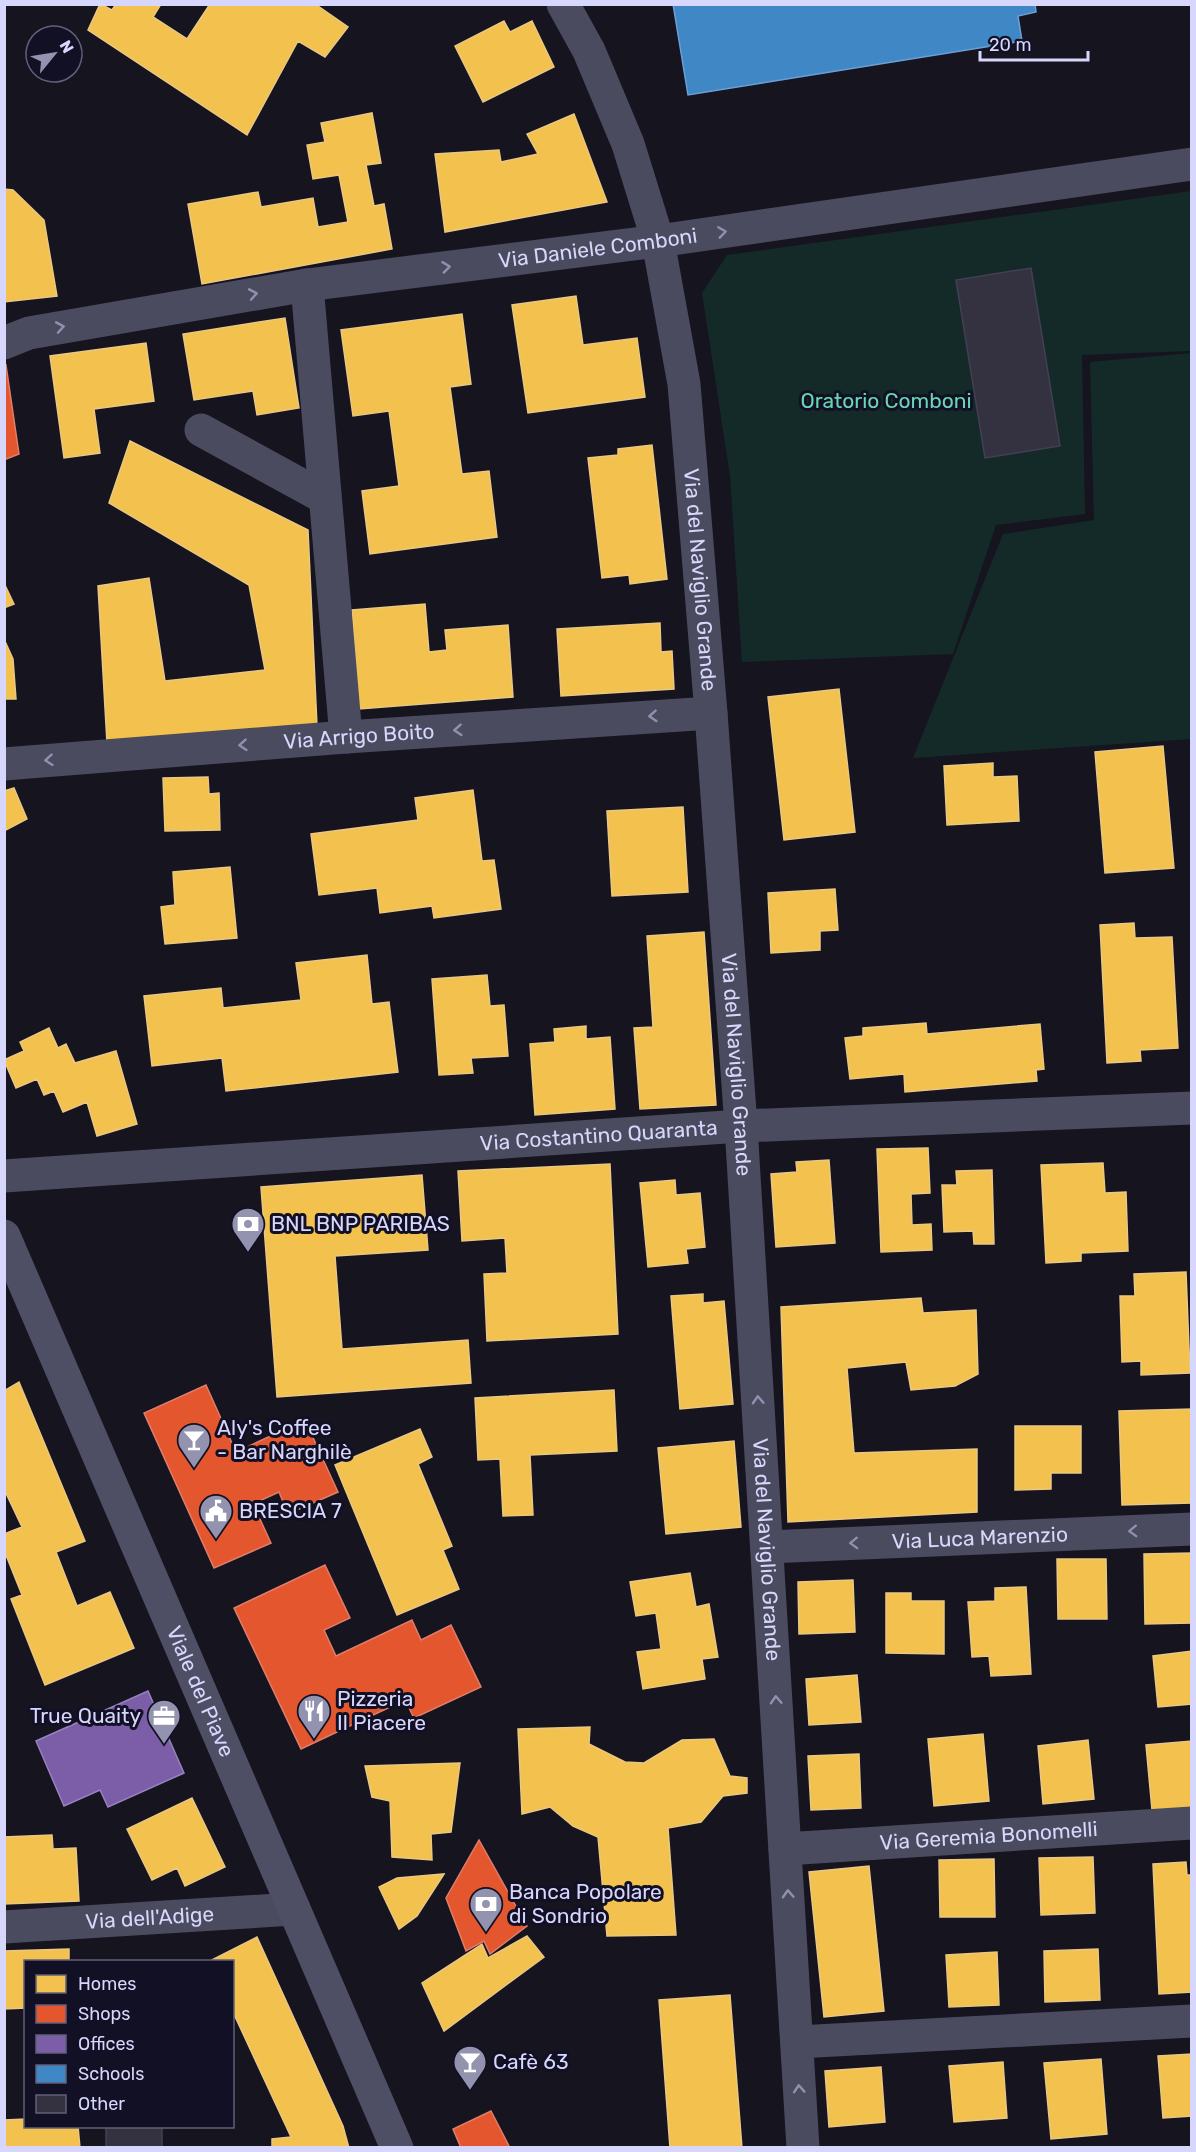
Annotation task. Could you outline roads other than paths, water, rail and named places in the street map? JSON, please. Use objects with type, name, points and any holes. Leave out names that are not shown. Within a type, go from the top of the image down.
[{"type":"main road","name":"Viale del Piave","points":[[4,1236],[397,2148]]},
{"type":"street","name":"Via del Naviglio Grande","points":[[563,4],[589,51],[628,144],[658,241],[684,384],[741,1126],[803,2148]]},
{"type":"street","name":"Via Daniele Comboni","points":[[4,343],[29,333],[307,285],[658,241],[1191,164]]},
{"type":"street","points":[[307,285],[346,737]]},
{"type":"street","points":[[201,430],[325,498]]},
{"type":"street","name":"Via Arrigo Boito","points":[[4,764],[346,737],[711,713]]},
{"type":"street","name":"Via Costantino Quaranta","points":[[4,1176],[741,1126],[1191,1108]]},
{"type":"street","name":"Via Luca Marenzio","points":[[767,1547],[1191,1529]]},
{"type":"street","name":"Via Geremia Bonomelli","points":[[785,1849],[1191,1822]]},
{"type":"street","name":"Via dell'Adige","points":[[4,1927],[294,1909]]},
{"type":"street","points":[[796,2042],[1191,2021]]},
{"type":"place","name":"BNL BNP PARIBAS","points":[[248,1253]]},
{"type":"place","name":"Aly's Coffee - Bar Narghilè","points":[[194,1469]]},
{"type":"place","name":"BRESCIA 7","points":[[216,1540]]},
{"type":"place","name":"Pizzeria Il Piacere","points":[[314,1740]]},
{"type":"place","name":"True Quaity","points":[[164,1745]]},
{"type":"place","name":"Banca Popolare di Sondrio","points":[[486,1933]]},
{"type":"place","name":"Cafè 63","points":[[470,2091]]},
{"type":"park label","name":"Oratorio Comboni","points":[[886,401]]}]
